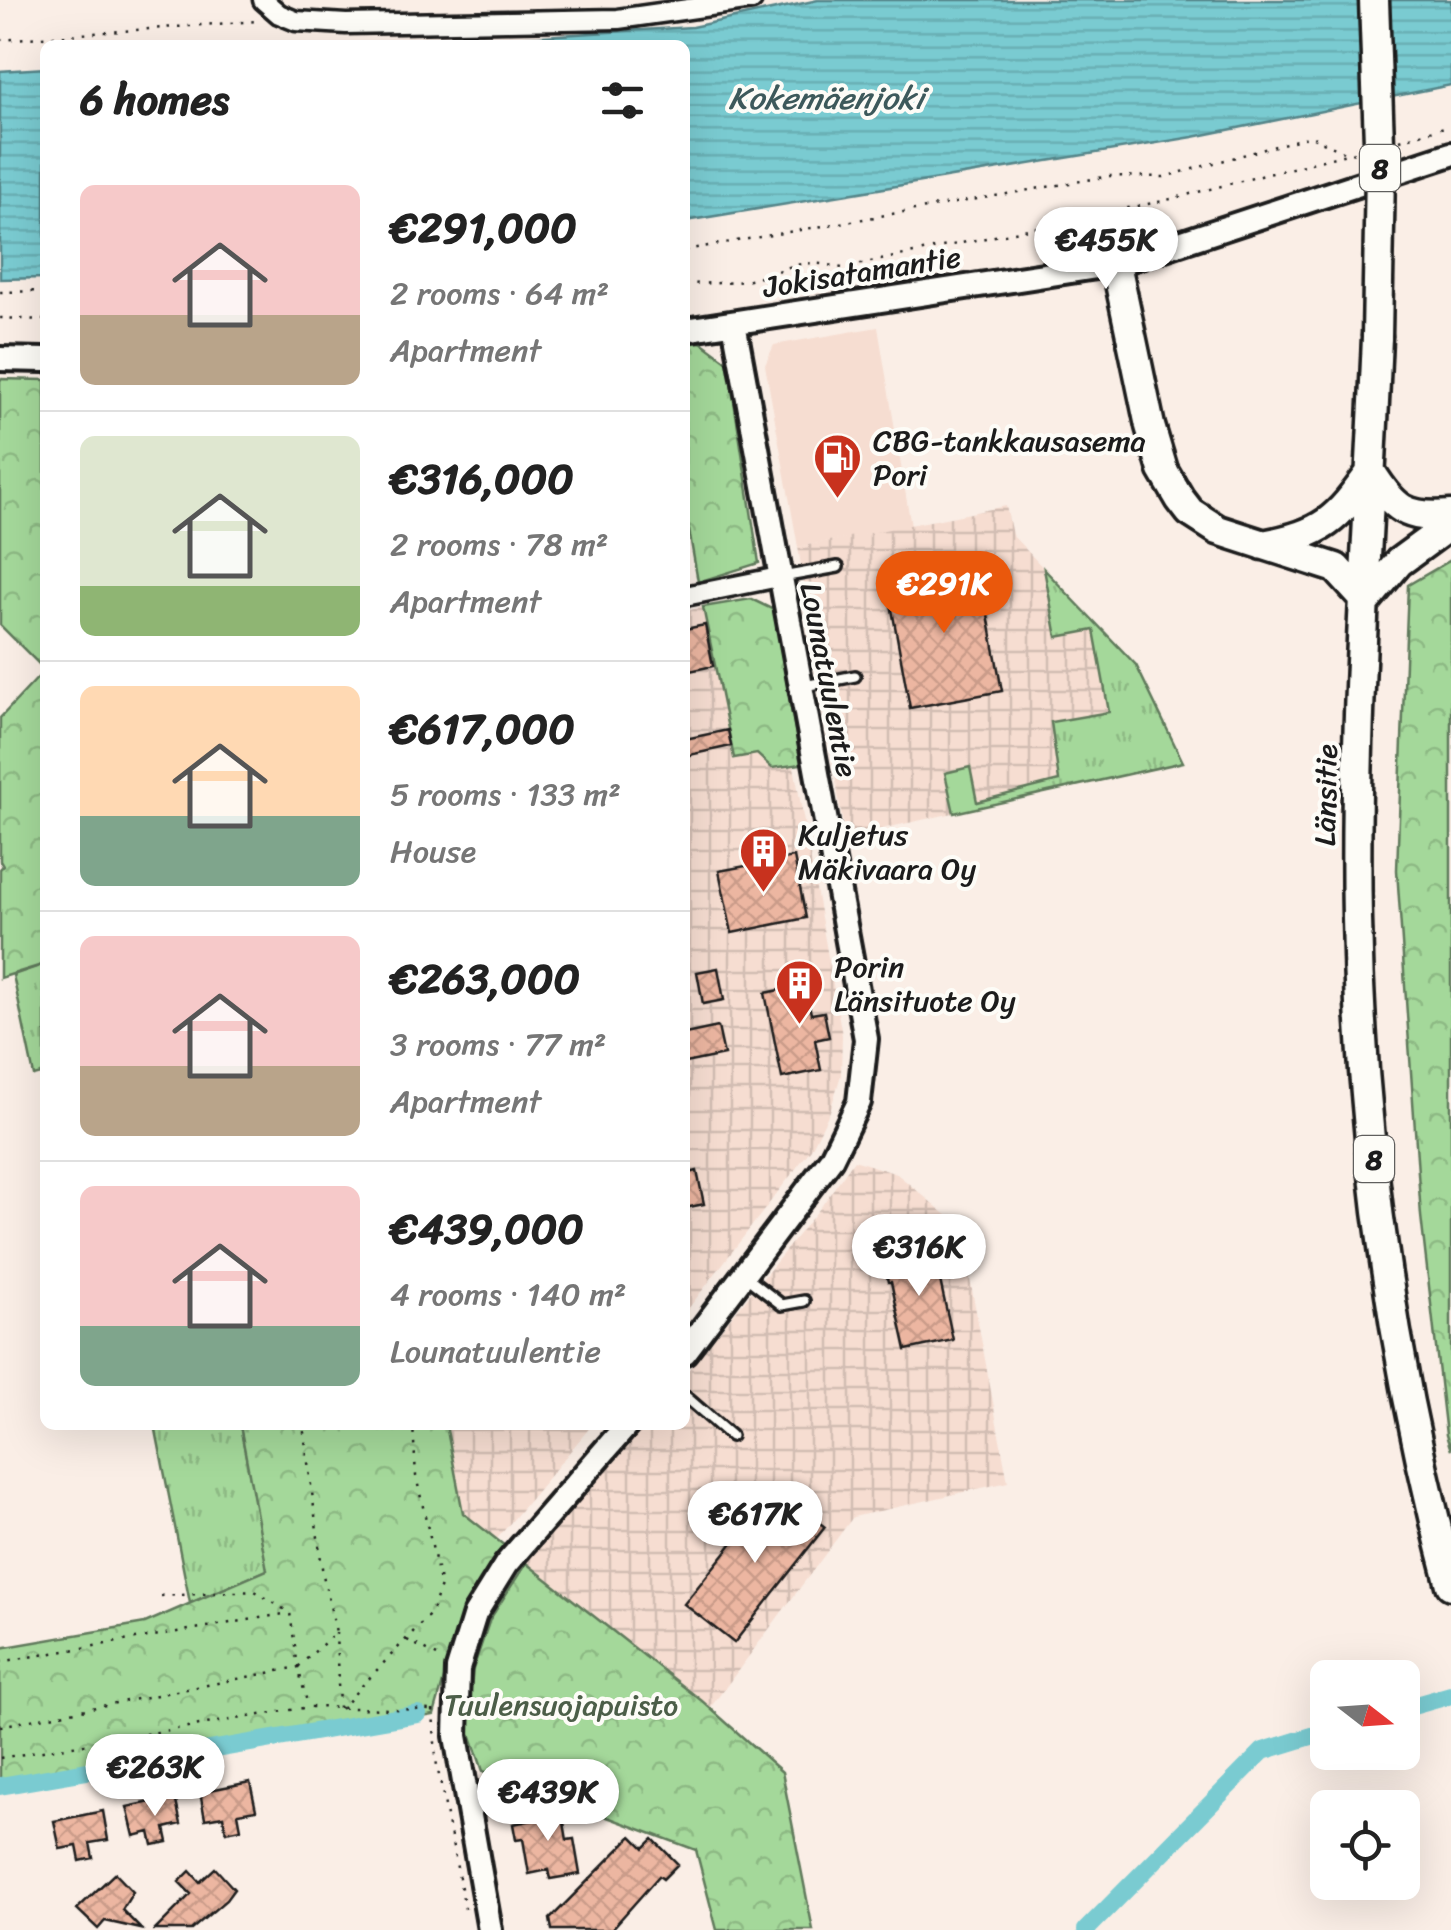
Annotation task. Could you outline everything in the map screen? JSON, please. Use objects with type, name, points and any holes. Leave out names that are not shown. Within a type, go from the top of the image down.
[{"type":"highway","name":"Länsitie","points":[[1374,0],[1380,170],[1377,337],[1357,920],[1366,1087],[1404,1382],[1451,1584]]},
{"type":"highway","points":[[1116,264],[1150,426],[1170,485],[1190,512],[1237,538],[1336,568],[1366,601],[1399,562],[1451,524]]},
{"type":"highway","points":[[1263,544],[1292,539],[1331,522],[1371,472],[1388,500],[1404,511],[1428,516],[1451,514]]},
{"type":"street","points":[[264,2],[296,21],[346,24],[618,20],[752,0]]},
{"type":"street","name":"Jokisatamantie","points":[[690,329],[1116,264],[1451,154]]},
{"type":"street","name":"Lounatuulentie","points":[[690,1345],[831,1159],[859,1102],[866,1040],[734,323]]},
{"type":"street","points":[[0,359],[40,360]]},
{"type":"street","points":[[690,595],[779,577]]},
{"type":"street","points":[[490,1930],[456,1736],[454,1706],[460,1660],[475,1614],[506,1564],[623,1430]]},
{"type":"lane","points":[[779,577],[838,567]]},
{"type":"lane","points":[[800,687],[855,676]]},
{"type":"lane","points":[[743,1275],[782,1304],[804,1301]]},
{"type":"lane","points":[[690,1400],[731,1436]]},
{"type":"path","points":[[0,40],[254,23],[262,16],[264,2]]},
{"type":"path","points":[[1400,140],[1451,125]]},
{"type":"path","points":[[690,249],[1110,176],[1164,177],[1310,136],[1346,154]]},
{"type":"path","points":[[690,284],[749,280],[813,261],[842,268],[1167,200],[1364,149]]},
{"type":"path","points":[[0,292],[40,290]]},
{"type":"path","points":[[0,318],[40,320]]},
{"type":"path","points":[[885,595],[882,579],[905,574],[901,555]]},
{"type":"path","points":[[304,1430],[323,1575],[336,1632],[339,1710]]},
{"type":"path","points":[[339,1710],[430,1613],[441,1586],[416,1476],[413,1430]]},
{"type":"path","points":[[161,1596],[255,1591],[290,1613],[308,1707]]},
{"type":"path","points":[[0,1662],[290,1613]]},
{"type":"path","points":[[0,1726],[298,1667],[336,1632]]},
{"type":"path","points":[[406,1639],[439,1657],[460,1660]]},
{"type":"path","points":[[0,1758],[308,1707],[433,1710]]},
{"type":"path","points":[[444,1799],[466,1913]]},
{"type":"shaded area","points":[[878,327],[911,526],[798,547],[765,365],[774,345]]},
{"type":"shaded area","points":[[1006,506],[1012,535],[1136,665],[1183,762],[845,837],[798,547]]},
{"type":"shaded area","points":[[703,607],[732,748],[789,738],[842,1035],[841,1075],[830,1111],[811,1149],[690,1306],[690,610]]},
{"type":"shaded area","points":[[854,1160],[897,1174],[949,1217],[966,1258],[1008,1482],[853,1517],[710,1708],[526,1563],[640,1430],[690,1430],[690,1368],[820,1208]]},
{"type":"shaded area","points":[[447,1430],[588,1430],[496,1540],[463,1513]]},
{"type":"green space","points":[[701,342],[728,362],[759,563],[698,582],[690,536],[690,343]]},
{"type":"green space","points":[[0,379],[40,380],[40,665],[0,625]]},
{"type":"green space","points":[[1451,560],[1451,1450],[1446,1435],[1421,1216],[1397,870],[1408,585]]},
{"type":"green space","points":[[1044,569],[1136,665],[1183,762],[954,813],[945,773],[970,767],[977,802],[1059,781],[1051,722],[1109,712],[1094,630],[1057,637]]},
{"type":"green space","points":[[751,599],[774,610],[801,764],[772,768],[757,754],[734,758],[703,607]]},
{"type":"green space","points":[[40,675],[40,966],[0,978],[3,866],[0,718]]},
{"type":"green space","points":[[40,966],[40,1074],[34,1076],[13,975]]},
{"type":"green space","points":[[156,1430],[241,1430],[268,1570],[190,1603]]},
{"type":"green space","points":[[241,1430],[447,1430],[463,1513],[505,1546],[464,1607],[434,1715],[0,1790],[0,1648],[145,1623],[267,1570]]},
{"type":"green space","name":"Tuulensuojapuisto","points":[[526,1563],[702,1701],[782,1772],[813,1930],[717,1930],[696,1850],[483,1771],[467,1725],[473,1669],[490,1619]]},
{"type":"water","name":"Kokemäenjoki","points":[[818,0],[1451,0],[1451,85],[1193,137],[690,220],[690,40],[475,40],[692,27]]},
{"type":"water","points":[[40,68],[40,278],[0,279],[0,71]]},
{"type":"building","points":[[979,565],[1002,691],[910,708],[887,582]]},
{"type":"building","points":[[705,625],[713,666],[690,671],[690,628]]},
{"type":"building","points":[[728,730],[731,746],[690,755],[690,738]]},
{"type":"building","name":"Kuljetus Mäkivaara Oy","points":[[794,857],[806,918],[732,933],[719,871]]},
{"type":"building","points":[[718,968],[724,1000],[703,1004],[697,972]]},
{"type":"building","name":"Porin Länsituote Oy","points":[[805,985],[811,1014],[824,1012],[829,1037],[815,1040],[821,1070],[782,1078],[765,993]]},
{"type":"building","points":[[718,1027],[724,1055],[690,1062],[690,1033]]},
{"type":"building","points":[[697,1171],[704,1204],[690,1207],[690,1173]]},
{"type":"building","points":[[933,1248],[953,1340],[906,1350],[885,1269],[889,1268],[887,1258]]},
{"type":"building","points":[[776,1489],[825,1527],[734,1643],[684,1604]]},
{"type":"building","points":[[250,1782],[256,1810],[238,1813],[241,1829],[226,1832],[223,1816],[205,1819],[200,1792]]},
{"type":"building","points":[[175,1797],[181,1824],[165,1828],[168,1842],[153,1845],[150,1832],[134,1836],[127,1807]]},
{"type":"building","points":[[561,1805],[567,1840],[574,1839],[580,1874],[550,1879],[548,1870],[529,1874],[523,1839],[516,1840],[513,1824],[533,1820],[531,1811]]},
{"type":"building","points":[[103,1811],[108,1840],[90,1843],[93,1858],[80,1861],[77,1846],[60,1849],[54,1821]]},
{"type":"building","points":[[632,1836],[644,1848],[653,1839],[678,1864],[663,1879],[659,1876],[611,1930],[552,1930],[550,1919]]},
{"type":"building","points":[[215,1868],[234,1889],[226,1900],[191,1930],[155,1930],[191,1894],[179,1882],[190,1871],[200,1882]]},
{"type":"building","points":[[115,1873],[133,1892],[122,1910],[141,1929],[105,1921],[98,1929],[77,1909]]},
{"type":"waterway","points":[[1420,1704],[1451,1695]]},
{"type":"waterway","points":[[0,1786],[418,1714]]},
{"type":"waterway","points":[[1086,1930],[1263,1751],[1310,1737]]},
{"type":"place","name":"CBG-tankkausasema Pori","points":[[838,500]]},
{"type":"place","name":"Kuljetus Mäkivaara Oy","points":[[763,894]]},
{"type":"place","name":"Porin Länsituote Oy","points":[[799,1026]]}]
